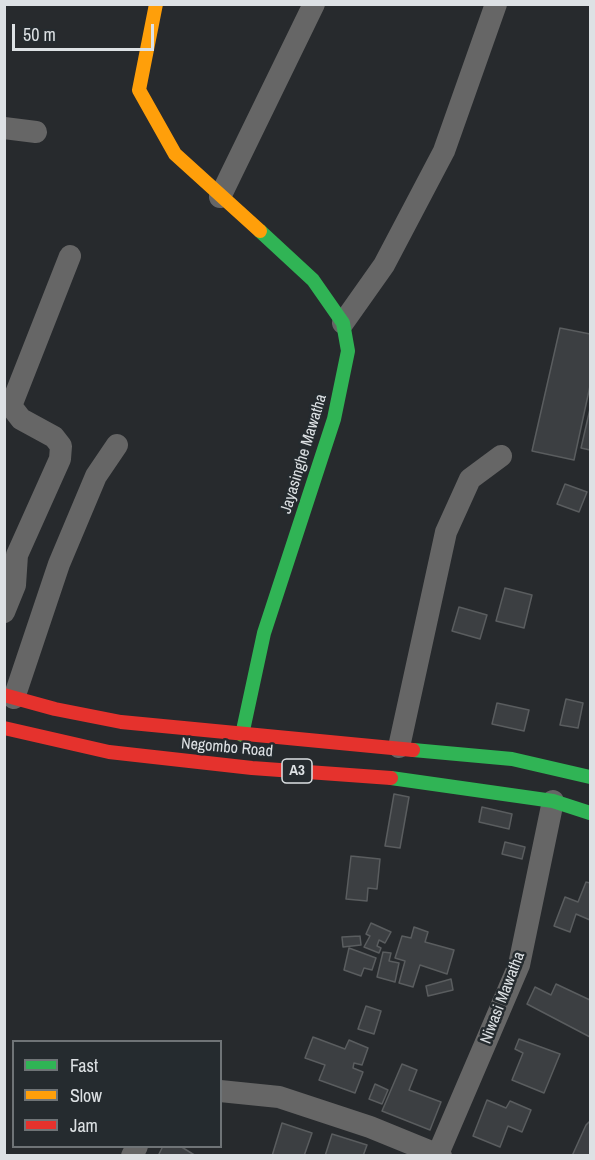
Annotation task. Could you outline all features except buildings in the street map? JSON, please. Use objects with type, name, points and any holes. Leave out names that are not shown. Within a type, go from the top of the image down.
[{"type":"main road","name":"Jayasinghe Mawatha","points":[[156,4],[139,90],[175,154],[313,280],[344,322],[348,351],[334,419],[264,633],[242,735]]},
{"type":"main road","name":"Negombo Road","points":[[9,697],[55,710],[121,722],[512,759],[591,777]]},
{"type":"main road","name":"Negombo Road","points":[[4,728],[45,740],[109,752],[252,768],[362,775],[553,801],[591,813]]},
{"type":"street","points":[[220,197],[314,4]]},
{"type":"street","points":[[344,322],[384,265],[444,151],[496,4]]},
{"type":"street","points":[[4,128],[36,132]]},
{"type":"street","points":[[4,612],[15,585],[17,555],[60,459],[61,446],[54,436],[21,419],[11,406],[70,256]]},
{"type":"street","points":[[9,697],[96,476],[117,445]]},
{"type":"street","points":[[399,747],[446,532],[470,479],[501,456]]},
{"type":"street","name":"Niwasi Mawatha","points":[[440,1155],[519,965],[553,801]]},
{"type":"street","points":[[222,1091],[279,1097],[440,1155]]},
{"type":"traffic: fast","points":[[242,735],[264,633],[334,419],[348,351],[343,323],[313,280],[260,231]]},
{"type":"traffic: fast","points":[[413,750],[512,759],[590,777]]},
{"type":"traffic: fast","points":[[391,778],[553,801],[590,813]]},
{"type":"traffic: slow","points":[[156,4],[139,90],[175,154],[260,231]]},
{"type":"traffic: jam","points":[[4,695],[55,709],[121,722],[413,750]]},
{"type":"traffic: jam","points":[[4,728],[109,752],[252,768],[391,778]]}]
